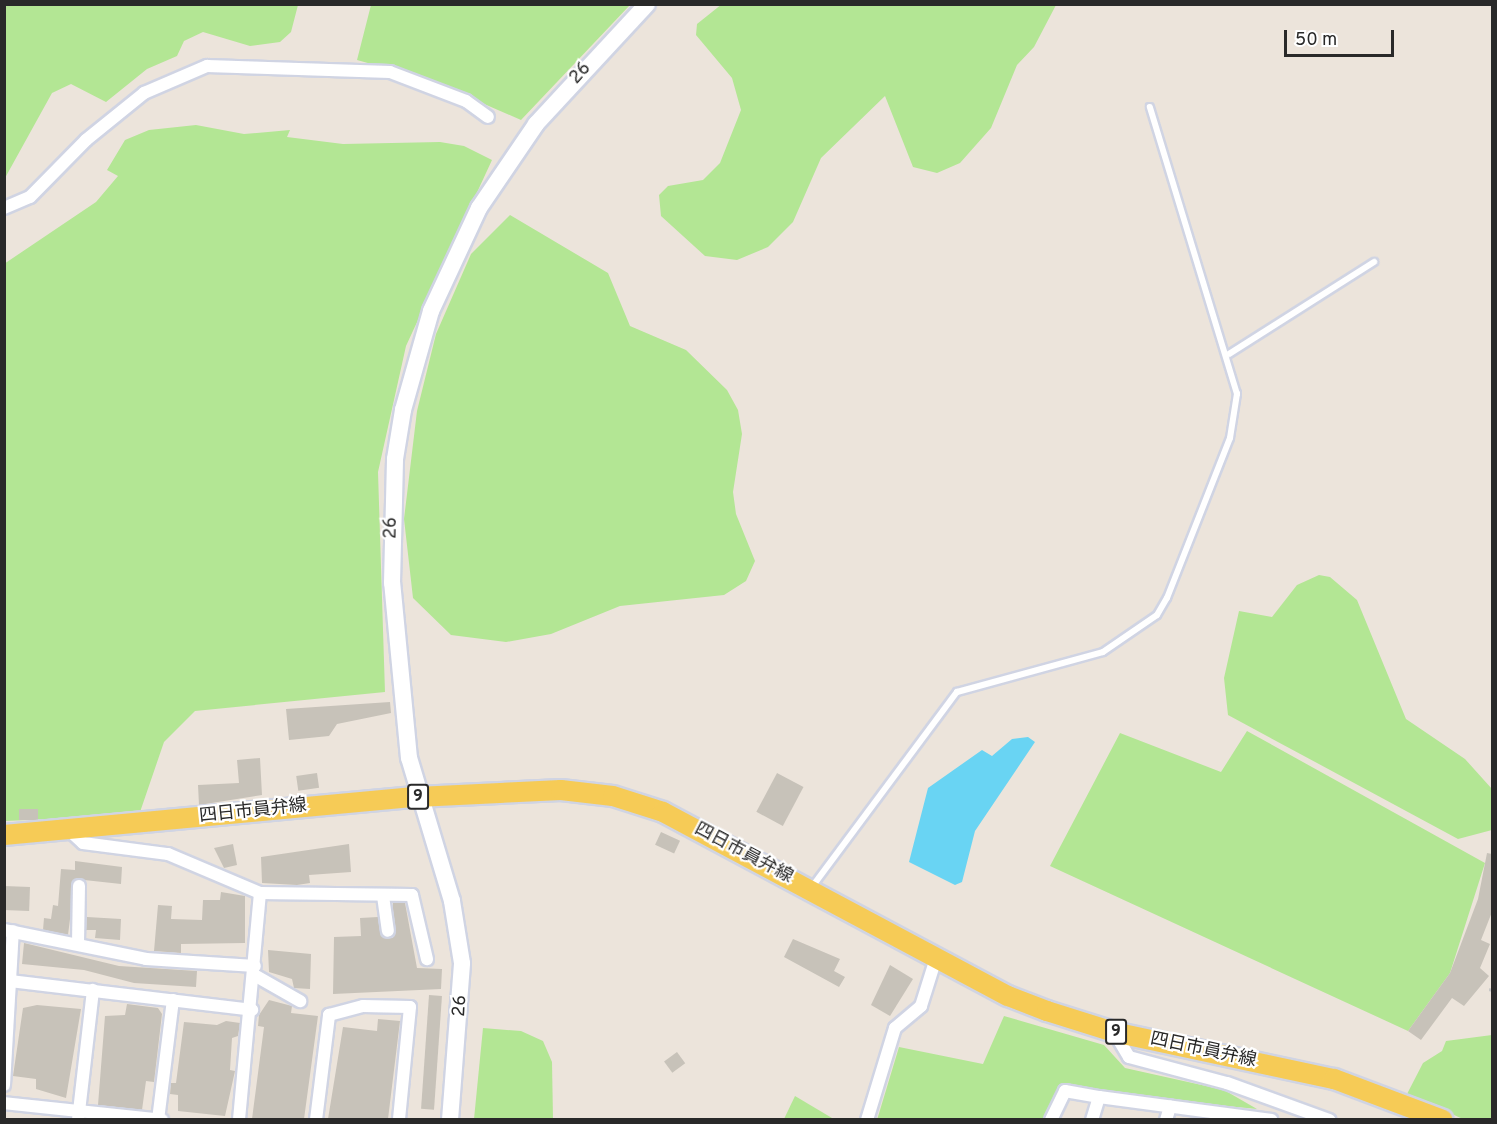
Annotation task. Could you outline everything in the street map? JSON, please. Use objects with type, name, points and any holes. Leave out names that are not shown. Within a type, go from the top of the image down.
[{"type":"main road","name":"四日市員弁線","points":[[4,836],[417,796],[561,790],[613,796],[663,812],[937,955],[1008,996],[1114,1032],[1334,1079],[1443,1119]]},
{"type":"street","name":"26","points":[[450,1119],[462,963],[452,901],[417,796],[394,607],[391,524],[395,459],[422,337],[462,239],[502,171],[567,89],[647,4]]},
{"type":"street","points":[[4,208],[30,197],[86,140],[144,93],[207,66],[390,72],[438,88],[488,117]]},
{"type":"street","points":[[69,830],[83,843],[168,854],[260,893],[383,896],[412,894],[426,959]]},
{"type":"street","points":[[78,943],[79,886]]},
{"type":"street","points":[[239,1119],[252,1010],[260,893]]},
{"type":"street","points":[[383,896],[388,931]]},
{"type":"street","points":[[4,1085],[10,981],[9,930],[146,958],[255,971],[300,1001]]},
{"type":"street","points":[[867,1119],[895,1028],[921,1006],[937,955]]},
{"type":"street","points":[[10,981],[252,1010]]},
{"type":"street","points":[[79,1115],[93,990]]},
{"type":"street","points":[[4,1102],[79,1115],[160,1119],[172,1000]]},
{"type":"street","points":[[316,1119],[329,1015],[363,1006],[410,1007],[399,1119]]},
{"type":"street","points":[[1114,1032],[1129,1057],[1227,1083],[1329,1119]]},
{"type":"street","points":[[1051,1119],[1065,1091],[1271,1119]]},
{"type":"street","points":[[1092,1119],[1099,1097]]},
{"type":"street","points":[[1166,1119],[1170,1107]]},
{"type":"lane","points":[[810,890],[957,692],[1103,652],[1160,611],[1232,430],[1237,394],[1229,354],[1150,107]]},
{"type":"lane","points":[[1229,354],[1374,262]]},
{"type":"green space","points":[[5,4],[298,5],[291,32],[280,42],[250,46],[203,32],[184,41],[177,56],[147,69],[106,102],[71,84],[52,93],[5,178]]},
{"type":"green space","points":[[722,4],[1056,5],[1034,47],[1017,65],[991,128],[960,163],[937,173],[913,167],[885,96],[821,158],[793,222],[768,247],[737,260],[705,256],[661,216],[659,195],[668,186],[703,180],[720,163],[741,110],[732,78],[696,35],[697,24]]},
{"type":"green space","points":[[371,5],[630,5],[521,120],[429,80],[357,60]]},
{"type":"green space","points":[[196,125],[244,134],[290,130],[287,137],[343,144],[440,142],[464,146],[492,160],[406,346],[378,472],[385,692],[195,711],[164,742],[139,815],[5,821],[4,264],[96,202],[118,176],[107,170],[125,140],[149,130]]},
{"type":"green space","points":[[510,215],[608,273],[630,326],[686,350],[727,390],[738,410],[742,434],[733,492],[736,514],[755,561],[746,581],[724,595],[620,606],[551,634],[506,642],[451,635],[413,598],[404,519],[417,411],[436,334],[471,254]]},
{"type":"green space","points":[[1319,575],[1330,577],[1357,600],[1406,719],[1465,759],[1492,789],[1492,830],[1458,839],[1228,715],[1224,678],[1239,611],[1272,617],[1297,585]]},
{"type":"green space","points":[[1247,731],[1485,863],[1450,973],[1408,1031],[1050,866],[1120,733],[1221,772]]},
{"type":"green space","points":[[1004,1016],[1104,1045],[1125,1068],[1224,1090],[1257,1109],[1064,1090],[1049,1119],[877,1120],[899,1047],[983,1064]]},
{"type":"green space","points":[[483,1028],[521,1031],[543,1041],[552,1062],[553,1119],[474,1119]]},
{"type":"green space","points":[[1492,1035],[1492,1119],[1463,1119],[1407,1094],[1423,1063],[1442,1051],[1446,1041]]},
{"type":"green space","points":[[795,1096],[832,1118],[833,1119],[784,1119]]},
{"type":"water","points":[[1028,737],[1035,742],[975,831],[962,882],[955,885],[909,862],[928,788],[982,750],[992,756],[1012,739]]},
{"type":"building","points":[[390,702],[391,713],[337,724],[329,736],[289,740],[286,709]]},
{"type":"building","points":[[260,758],[262,795],[199,805],[198,785],[239,783],[237,760]]},
{"type":"building","points":[[317,773],[319,788],[298,791],[296,776]]},
{"type":"building","points":[[777,773],[803,787],[783,826],[756,812]]},
{"type":"building","points":[[19,809],[38,809],[38,820],[19,820]]},
{"type":"building","points":[[661,832],[680,841],[674,854],[655,845]]},
{"type":"building","points":[[233,844],[237,865],[224,868],[214,848]]},
{"type":"building","points":[[349,844],[351,872],[309,875],[310,883],[297,885],[262,883],[261,857]]},
{"type":"building","points":[[1487,853],[1492,854],[1492,912],[1481,940],[1490,944],[1480,968],[1489,976],[1464,1006],[1452,998],[1421,1040],[1408,1031],[1450,973],[1478,899]]},
{"type":"building","points":[[75,861],[122,867],[121,884],[75,879],[68,935],[43,930],[44,918],[51,919],[53,905],[58,906],[61,869],[75,870]]},
{"type":"building","points":[[4,886],[30,887],[29,911],[4,910]]},
{"type":"building","points":[[221,892],[245,896],[245,943],[181,944],[181,953],[154,951],[158,905],[172,906],[171,919],[202,920],[203,900],[220,900]]},
{"type":"building","points":[[393,903],[405,903],[417,968],[442,969],[441,989],[333,994],[334,937],[361,936],[360,918],[378,917],[381,936],[393,938]]},
{"type":"building","points":[[87,917],[121,919],[120,940],[95,938],[96,930],[86,930]]},
{"type":"building","points":[[793,939],[840,959],[834,971],[845,977],[839,987],[784,957]]},
{"type":"building","points":[[24,943],[119,966],[197,971],[196,987],[134,983],[84,970],[22,964]]},
{"type":"building","points":[[268,950],[311,954],[310,989],[294,988],[292,979],[269,972]]},
{"type":"building","points":[[890,965],[913,979],[890,1016],[871,1005]]},
{"type":"building","points":[[429,995],[442,996],[434,1110],[421,1109]]},
{"type":"building","points":[[269,1000],[292,1006],[291,1013],[318,1016],[304,1119],[252,1119],[264,1027],[258,1026],[259,1015]]},
{"type":"building","points":[[127,1004],[158,1008],[162,1014],[154,1082],[146,1081],[142,1110],[98,1105],[105,1016],[125,1015]]},
{"type":"building","points":[[37,1005],[81,1009],[66,1098],[36,1089],[36,1079],[13,1076],[23,1008]]},
{"type":"building","points":[[378,1019],[400,1021],[388,1119],[328,1119],[343,1027],[377,1031]]},
{"type":"building","points":[[226,1021],[240,1023],[238,1036],[232,1038],[230,1070],[235,1071],[225,1116],[178,1111],[178,1095],[170,1094],[171,1083],[176,1083],[184,1022],[217,1025]]},
{"type":"building","points":[[677,1052],[685,1063],[672,1073],[664,1061]]}]
